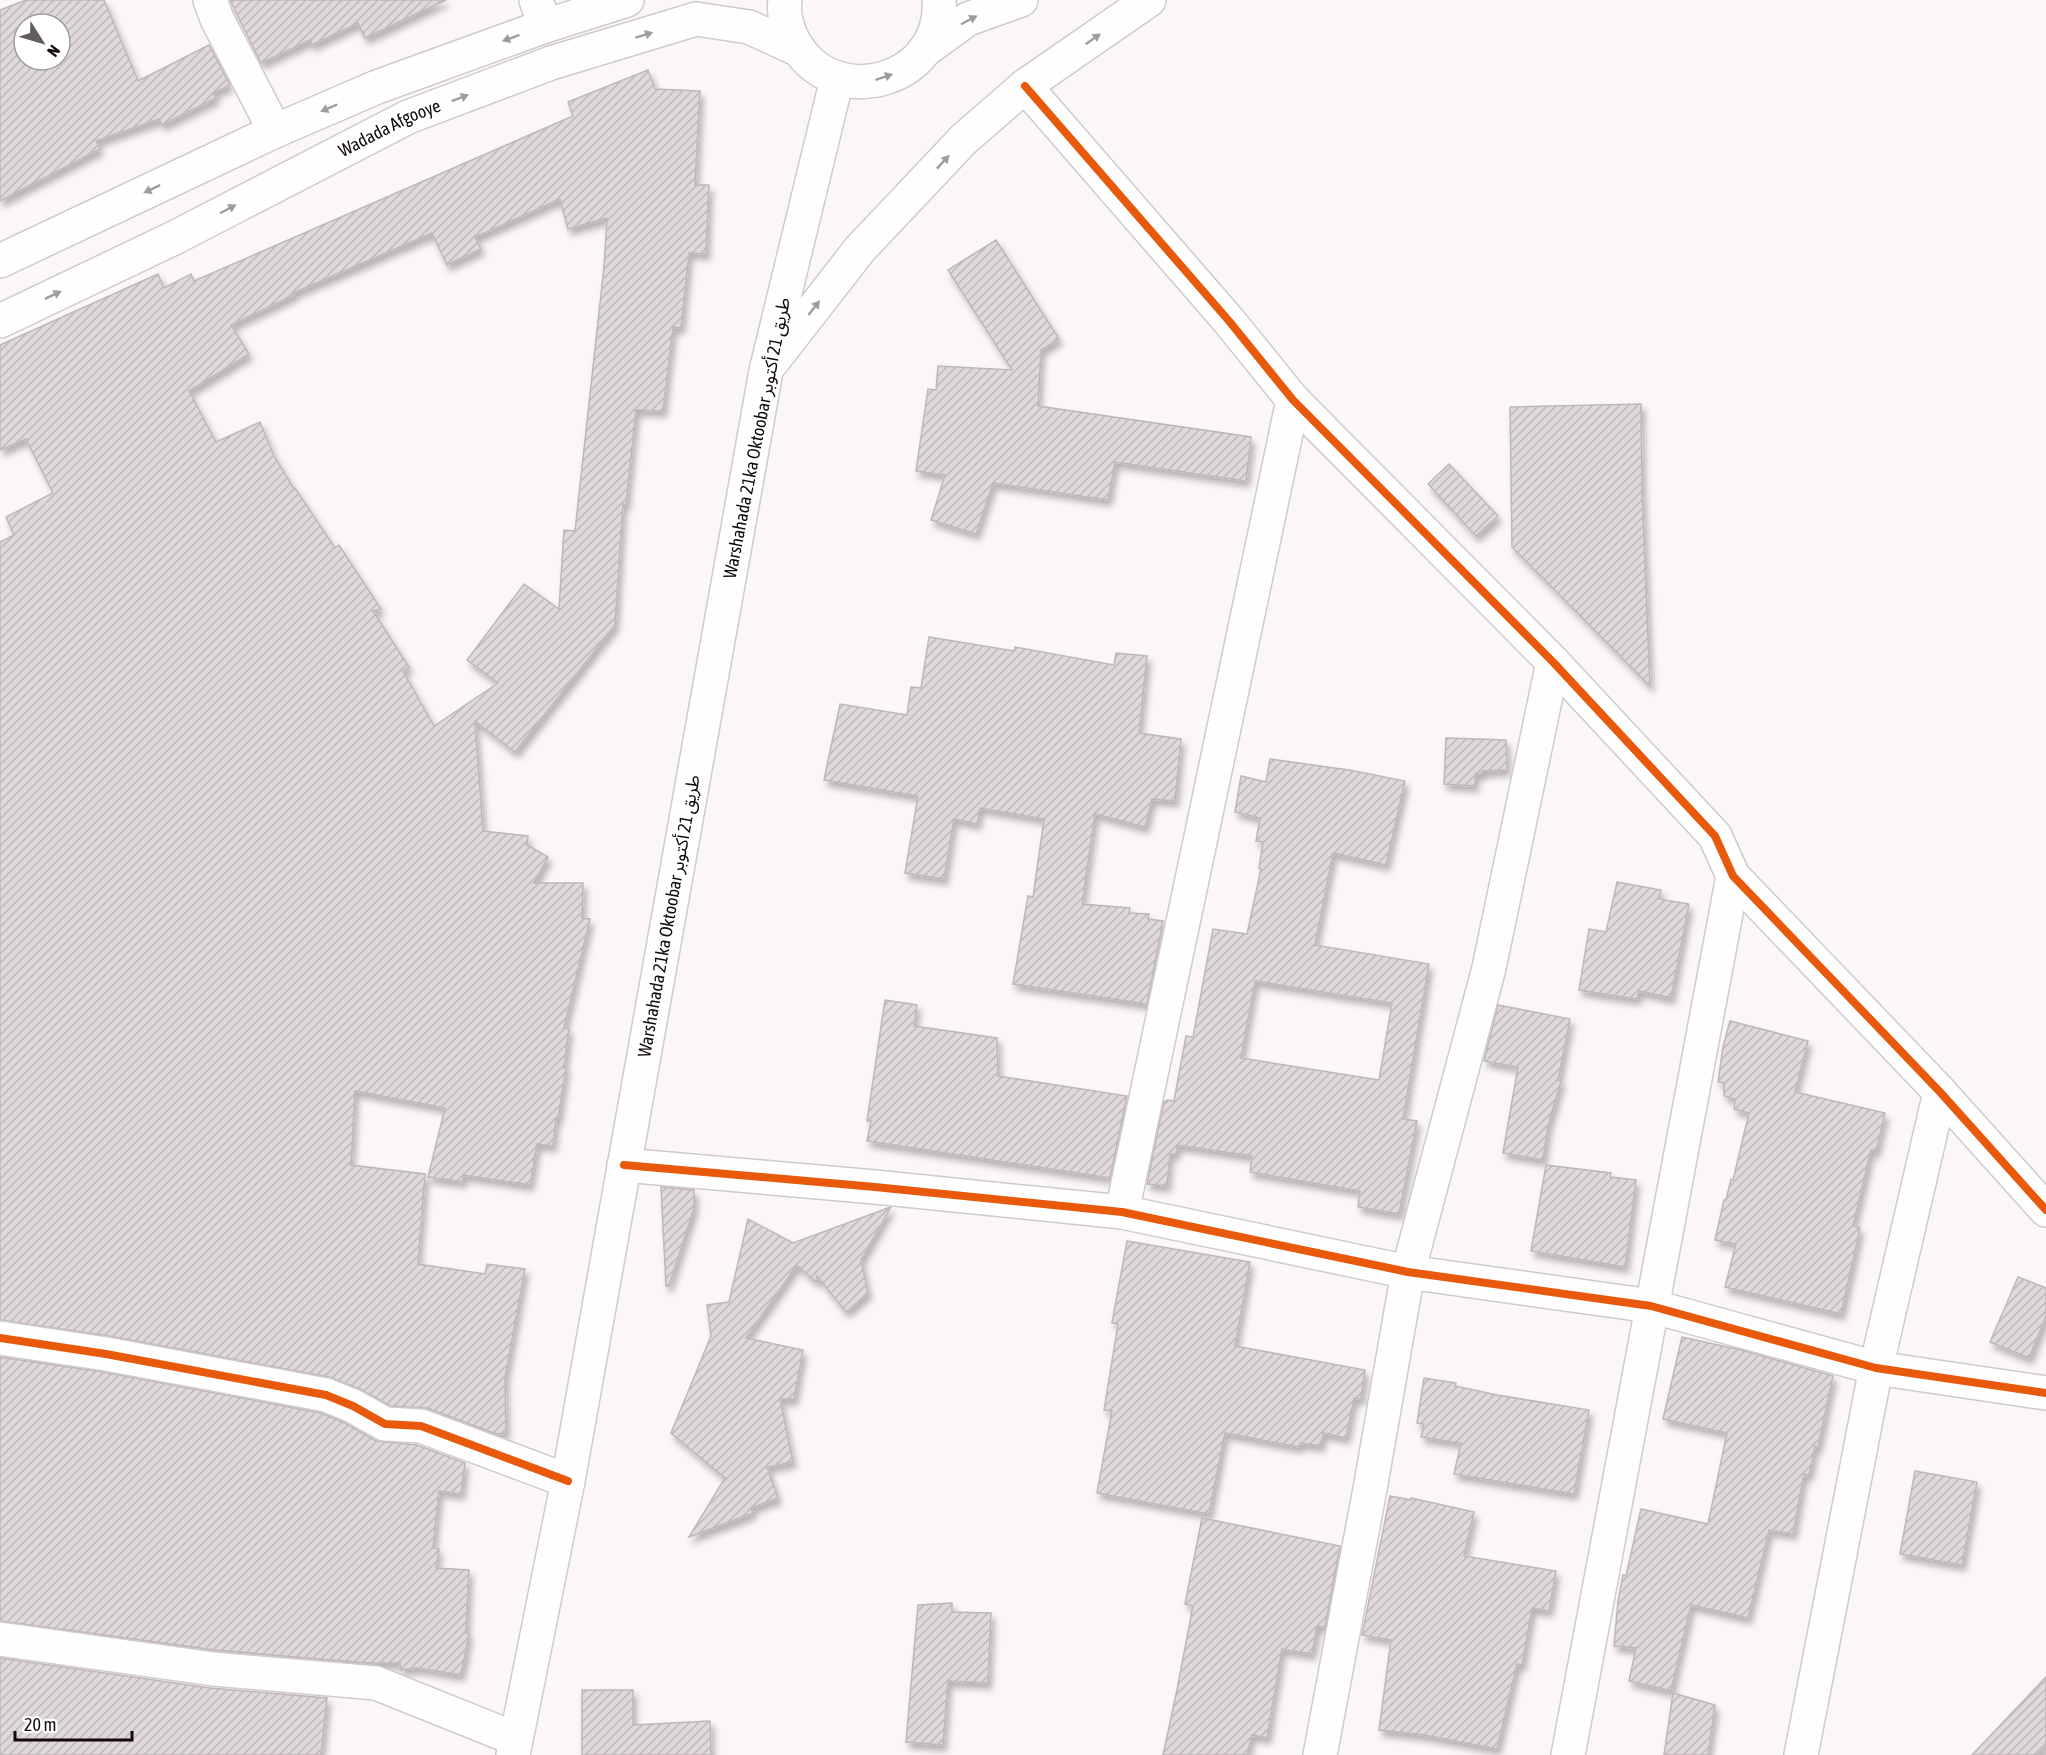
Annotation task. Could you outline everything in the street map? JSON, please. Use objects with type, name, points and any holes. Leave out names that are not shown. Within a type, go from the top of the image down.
[{"type":"main road","points":[[210,0],[217,19],[275,131]]},
{"type":"main road","points":[[0,261],[275,131],[541,13],[627,0]]},
{"type":"main road","points":[[785,0],[787,28],[799,50],[815,68],[837,79],[861,83],[885,79],[906,68],[924,51],[968,19],[1020,0]]},
{"type":"main road","points":[[924,51],[935,30],[939,0]]},
{"type":"main road","points":[[766,371],[860,249],[964,139],[1025,86],[1149,0]]},
{"type":"main road","name":"Wadada Afgooye","points":[[0,321],[174,238],[408,117],[551,63],[696,19],[749,27],[799,50]]},
{"type":"main road","name":"Warshahada 21ka Oktoobar طريق 21 أكتوبر","points":[[514,1747],[568,1481],[766,371],[837,79]]},
{"type":"main road","points":[[1025,86],[1229,321],[1293,400],[1553,662],[1715,836],[1732,876],[1940,1092],[2046,1210]]},
{"type":"main road","points":[[1122,1212],[1293,400]]},
{"type":"main road","points":[[1320,1755],[1408,1272],[1489,968],[1553,662]]},
{"type":"main road","points":[[1568,1755],[1732,876]]},
{"type":"main road","points":[[1801,1755],[1876,1368],[1940,1092]]},
{"type":"main road","points":[[624,1165],[875,1186],[1122,1212],[1408,1272],[1651,1306],[1876,1368],[2046,1393]]},
{"type":"main road","points":[[0,1338],[106,1354],[326,1395],[353,1406],[385,1424],[421,1426],[568,1481]]},
{"type":"main road","points":[[0,1639],[213,1669],[376,1683],[514,1747]]},
{"type":"building","points":[[26,0],[104,0],[138,81],[209,45],[230,85],[213,93],[216,98],[162,125],[159,119],[96,141],[100,149],[0,201],[0,10]]},
{"type":"building","points":[[230,0],[446,0],[365,38],[358,23],[312,45],[310,40],[261,63]]},
{"type":"building","points":[[648,70],[655,89],[700,91],[695,185],[709,185],[706,254],[689,253],[681,328],[673,327],[663,411],[636,410],[626,505],[623,504],[615,625],[515,752],[475,721],[483,831],[528,836],[527,845],[548,857],[534,883],[583,883],[582,918],[590,919],[564,1028],[569,1029],[564,1068],[566,1068],[553,1146],[537,1144],[530,1185],[463,1175],[463,1182],[428,1177],[445,1108],[355,1091],[351,1165],[425,1174],[418,1264],[485,1274],[487,1264],[525,1269],[505,1378],[506,1433],[496,1434],[427,1408],[390,1406],[360,1389],[329,1377],[109,1336],[0,1320],[0,542],[14,535],[6,517],[53,493],[26,439],[0,450],[0,345],[158,274],[164,288],[191,274],[194,281],[573,116],[568,102]],"holes":[[[560,199],[568,229],[607,218],[604,267],[575,531],[564,530],[559,609],[524,584],[467,660],[498,683],[434,726],[403,671],[409,667],[373,611],[381,609],[339,545],[335,548],[294,489],[274,456],[260,422],[216,442],[189,391],[249,354],[231,325],[294,295],[293,293],[432,233],[447,265],[481,249],[475,237]]]},
{"type":"building","points":[[996,240],[1059,339],[1041,350],[1038,406],[1251,437],[1246,481],[1115,462],[1108,500],[993,483],[976,534],[931,520],[945,475],[916,471],[928,389],[936,390],[938,366],[1012,370],[948,270]]},
{"type":"building","points":[[1641,404],[1650,686],[1512,547],[1510,407]]},
{"type":"building","points":[[1449,464],[1498,516],[1476,536],[1428,484]]},
{"type":"building","points":[[929,637],[1014,651],[1015,647],[1114,665],[1116,653],[1147,656],[1139,733],[1181,739],[1175,801],[1152,799],[1145,827],[1095,814],[1082,904],[1130,908],[1129,913],[1149,914],[1148,919],[1163,921],[1147,1004],[1013,984],[1028,896],[1033,897],[1044,819],[980,808],[977,824],[954,819],[944,879],[905,873],[918,796],[824,780],[840,704],[907,715],[911,687],[921,688]]},
{"type":"building","points":[[1446,738],[1506,740],[1507,770],[1482,771],[1482,774],[1475,774],[1475,786],[1444,784]]},
{"type":"building","points":[[1270,759],[1349,770],[1405,781],[1386,865],[1333,853],[1315,945],[1429,964],[1403,1119],[1417,1121],[1399,1214],[1358,1207],[1360,1191],[1250,1172],[1252,1156],[1177,1145],[1176,1154],[1170,1154],[1167,1186],[1147,1184],[1164,1101],[1174,1101],[1186,1036],[1193,1037],[1213,929],[1247,934],[1261,869],[1259,868],[1263,842],[1256,841],[1260,818],[1235,812],[1241,776],[1266,782]],"holes":[[[1255,981],[1392,1003],[1379,1080],[1241,1058]]]},
{"type":"building","points":[[1617,882],[1661,890],[1659,899],[1689,904],[1671,998],[1639,991],[1637,999],[1579,990],[1589,929],[1606,932]]},
{"type":"building","points":[[885,1000],[917,1005],[914,1026],[997,1038],[998,1076],[1127,1096],[1110,1178],[867,1141],[871,1121],[867,1121]]},
{"type":"building","points":[[1498,1005],[1570,1019],[1558,1080],[1561,1081],[1548,1126],[1543,1160],[1503,1153],[1518,1067],[1484,1061]]},
{"type":"building","points":[[1730,1021],[1808,1041],[1795,1092],[1885,1113],[1876,1152],[1871,1150],[1853,1226],[1860,1228],[1841,1314],[1725,1287],[1736,1244],[1715,1240],[1724,1200],[1726,1200],[1731,1179],[1733,1180],[1749,1113],[1734,1109],[1735,1099],[1724,1096],[1724,1083],[1718,1082],[1723,1047]]},
{"type":"building","points":[[1546,1165],[1611,1173],[1610,1177],[1636,1180],[1625,1267],[1531,1251]]},
{"type":"building","points":[[661,1187],[694,1190],[694,1208],[669,1286],[666,1286]]},
{"type":"building","points":[[891,1207],[861,1260],[868,1293],[846,1312],[817,1276],[816,1282],[797,1265],[746,1338],[803,1350],[794,1399],[780,1399],[793,1462],[767,1467],[778,1498],[751,1508],[753,1513],[689,1537],[725,1478],[671,1433],[711,1336],[707,1305],[729,1302],[748,1219],[793,1243]]},
{"type":"building","points":[[1127,1241],[1250,1262],[1235,1346],[1365,1370],[1361,1399],[1354,1398],[1346,1438],[1323,1433],[1321,1446],[1300,1443],[1299,1447],[1225,1433],[1209,1514],[1097,1493],[1112,1411],[1104,1410],[1118,1324],[1112,1323]]},
{"type":"building","points":[[2018,1277],[2046,1288],[2046,1316],[2029,1358],[1990,1342]]},
{"type":"building","points":[[1682,1337],[1741,1350],[1833,1376],[1818,1447],[1815,1446],[1809,1475],[1804,1474],[1793,1534],[1769,1530],[1748,1618],[1691,1605],[1671,1691],[1629,1681],[1636,1648],[1614,1646],[1623,1575],[1626,1576],[1641,1509],[1708,1524],[1727,1433],[1663,1419]]},
{"type":"building","points":[[0,1357],[103,1372],[321,1413],[345,1423],[376,1441],[417,1445],[465,1463],[461,1494],[439,1491],[433,1548],[439,1549],[436,1568],[469,1570],[466,1633],[469,1634],[461,1675],[417,1668],[401,1670],[400,1663],[367,1663],[215,1650],[0,1621]]},
{"type":"building","points":[[1424,1378],[1456,1383],[1455,1386],[1497,1395],[1589,1410],[1574,1494],[1454,1474],[1461,1443],[1421,1437],[1424,1424],[1417,1423]]},
{"type":"building","points":[[1915,1471],[1977,1482],[1962,1565],[1900,1554]]},
{"type":"building","points":[[1390,1496],[1411,1500],[1411,1498],[1474,1512],[1464,1556],[1556,1571],[1549,1611],[1532,1608],[1522,1665],[1517,1664],[1497,1749],[1424,1735],[1379,1730],[1391,1640],[1362,1635]]},
{"type":"building","points":[[1202,1518],[1340,1546],[1325,1627],[1317,1626],[1312,1654],[1282,1649],[1267,1738],[1252,1735],[1247,1755],[1163,1755],[1193,1606],[1185,1604]]},
{"type":"building","points":[[952,1603],[952,1612],[991,1613],[988,1683],[948,1681],[943,1745],[906,1742],[918,1605]]},
{"type":"building","points":[[0,1658],[210,1688],[327,1698],[321,1755],[0,1755]]},
{"type":"building","points":[[2046,1677],[2046,1745],[2037,1755],[1972,1755]]},
{"type":"building","points":[[582,1690],[633,1690],[633,1725],[710,1721],[711,1755],[582,1755]]},
{"type":"building","points":[[1673,1693],[1715,1705],[1708,1755],[1664,1755]]},
{"type":"cycle path","points":[[1025,86],[1229,321],[1293,400],[1553,662],[1715,836],[1733,876],[1940,1092],[2046,1210]]},
{"type":"cycle path","points":[[624,1165],[1122,1212],[1408,1272],[1651,1306],[1876,1368],[2046,1393]]},
{"type":"cycle path","points":[[0,1338],[106,1354],[326,1395],[353,1406],[385,1424],[421,1426],[568,1481]]}]
